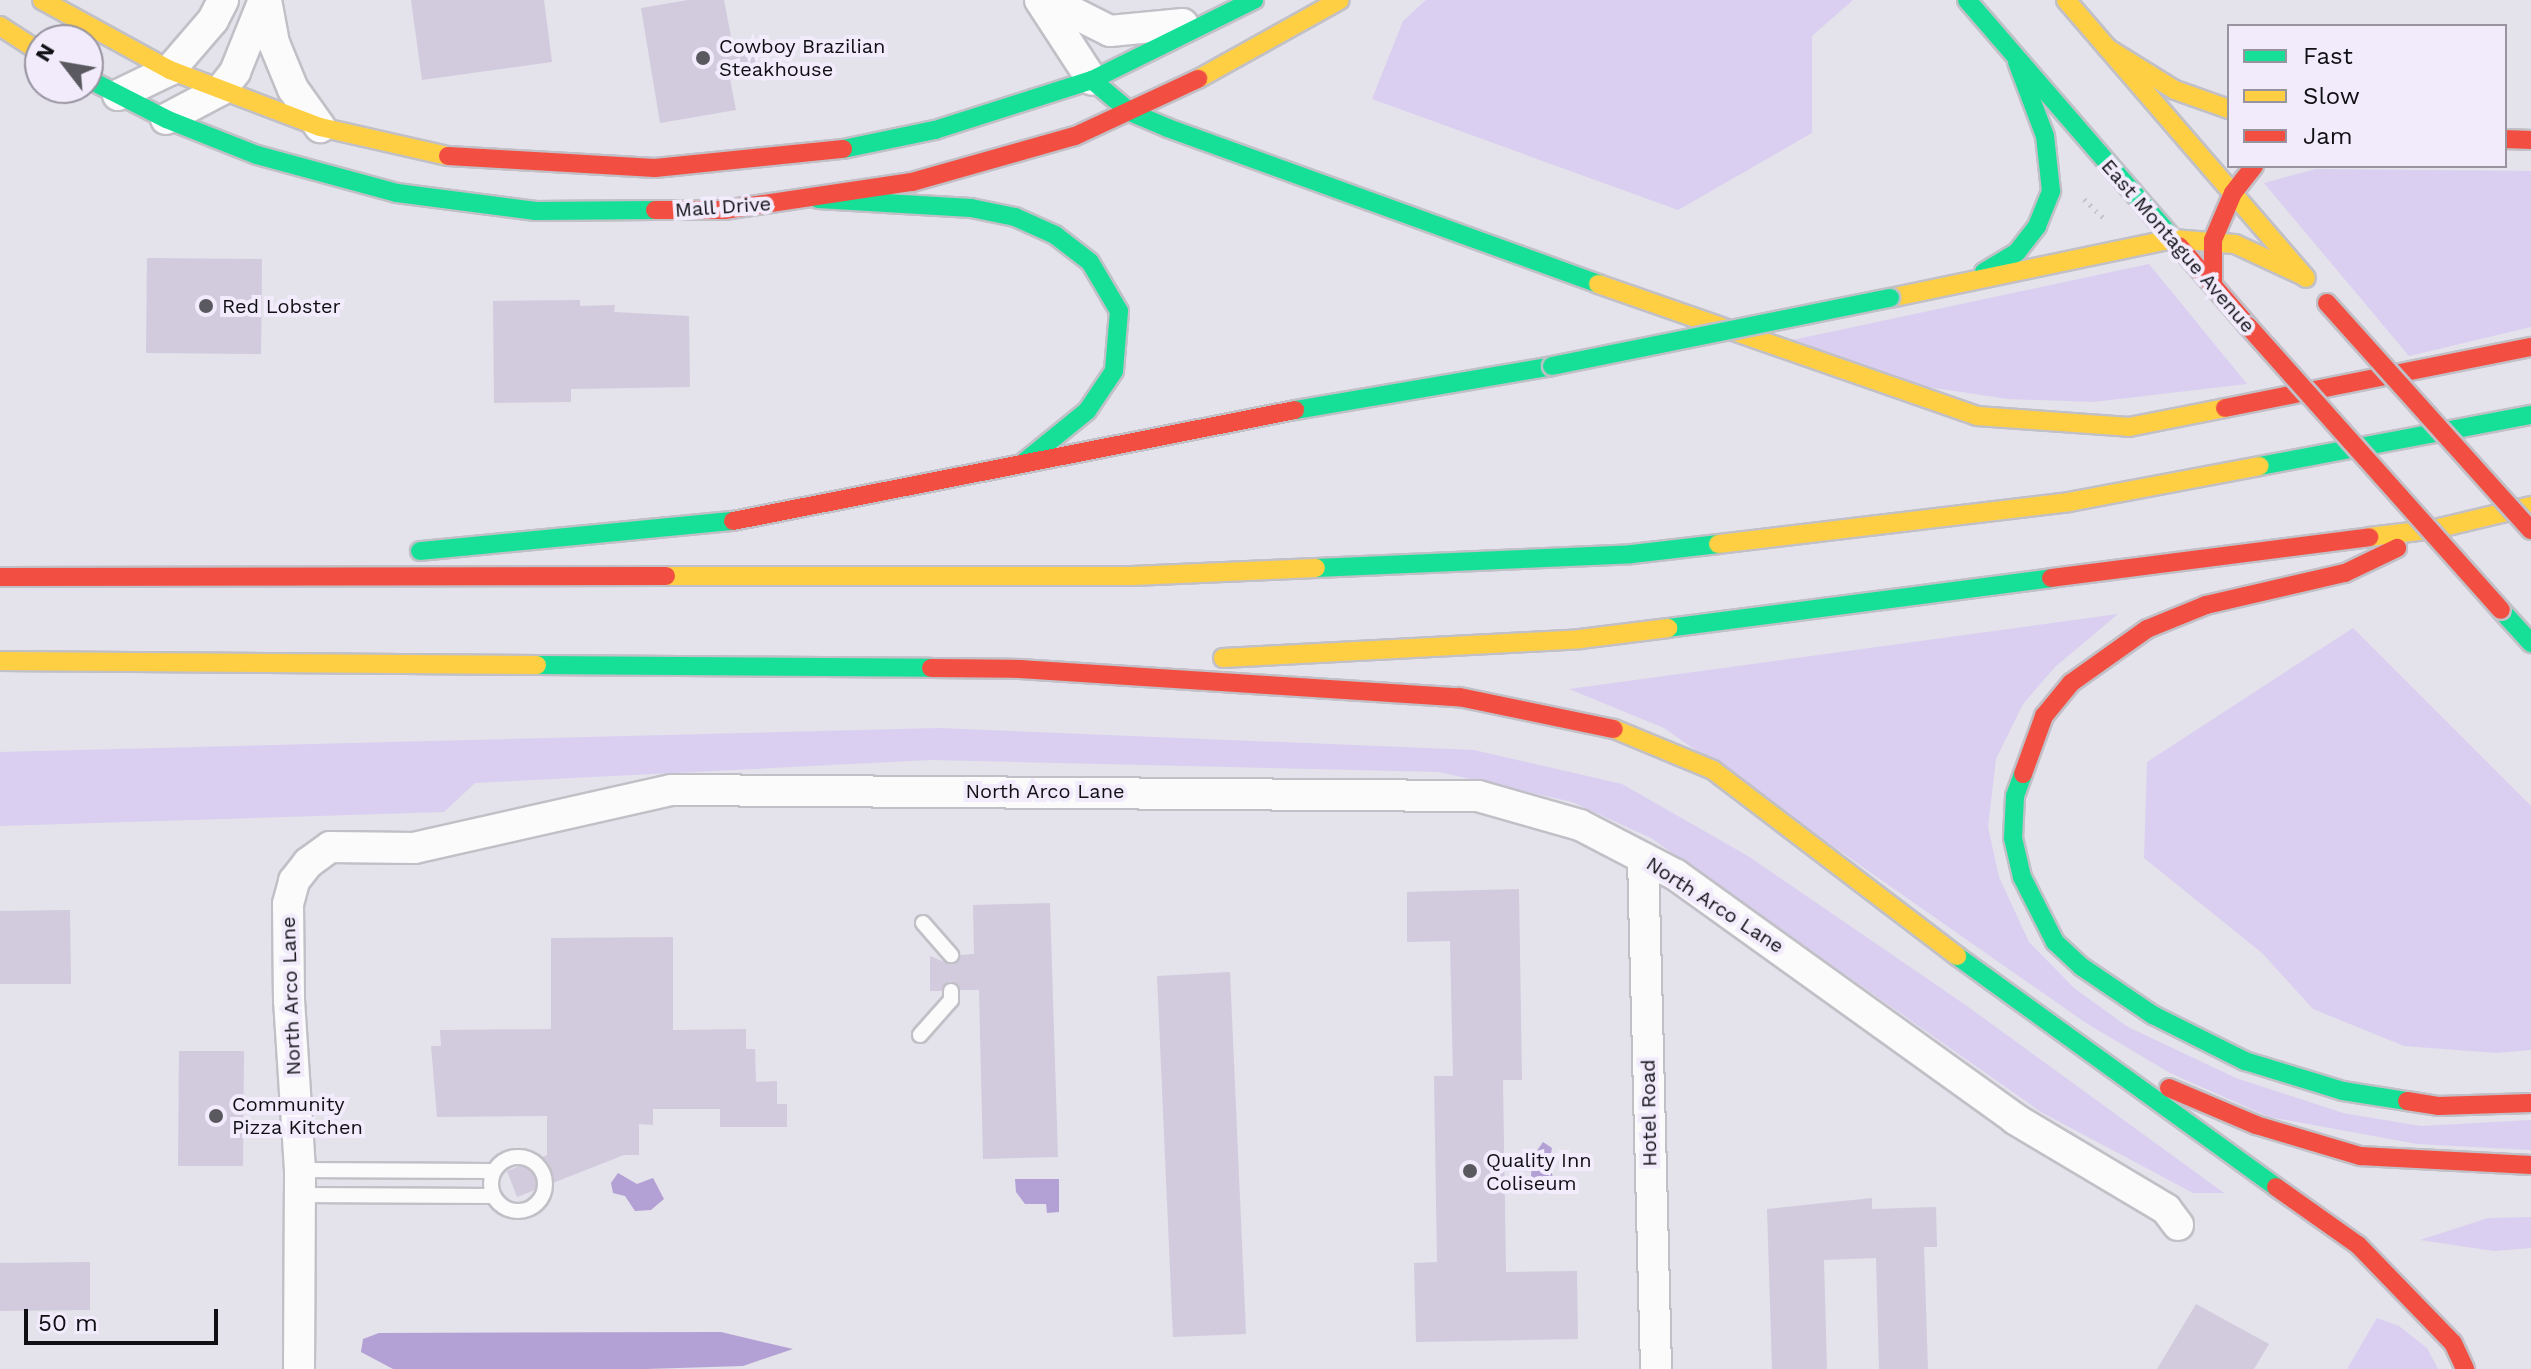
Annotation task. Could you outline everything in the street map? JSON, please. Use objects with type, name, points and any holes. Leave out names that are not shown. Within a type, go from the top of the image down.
[{"type":"main road","points":[[42,0],[170,70],[320,127],[465,159],[578,166],[718,164],[846,149],[935,130],[1092,80],[1225,17],[1254,0]]},
{"type":"main road","name":"Mall Drive","points":[[104,88],[166,119],[257,155],[442,201],[626,212],[724,210],[818,199],[1001,160],[1130,112],[1229,65],[1340,0]]},
{"type":"main road","name":"East Montague Avenue","points":[[1967,0],[2017,62],[2248,326],[2531,643]]},
{"type":"main road","points":[[2066,0],[2327,303],[2531,530]]},
{"type":"main road","points":[[0,26],[24,42]]},
{"type":"main road","points":[[2107,48],[2175,90],[2227,108]]},
{"type":"main road","points":[[1971,280],[2017,252],[2037,226],[2051,191],[2045,136],[2017,62]]},
{"type":"main road","points":[[1092,80],[1130,112],[1834,370],[1977,416],[2129,427],[2531,347]]},
{"type":"main road","points":[[2507,139],[2531,140]]},
{"type":"main road","points":[[2213,285],[2213,240],[2233,193],[2252,168]]},
{"type":"main road","points":[[818,199],[971,208],[1015,217],[1073,247],[1106,283],[1119,311],[1114,371],[1087,411],[1011,470]]},
{"type":"main road","points":[[396,553],[729,522],[1011,470],[1246,419],[1552,366],[2173,239],[2235,244],[2304,276]]},
{"type":"main road","points":[[0,577],[1132,576],[1632,554],[2069,502],[2531,415]]},
{"type":"main road","points":[[1021,669],[1580,639],[2435,529],[2531,506]]},
{"type":"main road","points":[[2435,529],[2345,573],[2206,605],[2147,629],[2106,654],[2044,716],[2015,796],[2013,838],[2022,877],[2055,942],[2111,989],[2197,1038],[2245,1061],[2343,1091],[2438,1106],[2531,1103]]},
{"type":"main road","points":[[142,577],[364,556]]},
{"type":"main road","points":[[0,661],[1021,669],[1459,697],[1598,723],[1713,770],[2032,1009],[2074,1045],[2358,1245],[2453,1343],[2465,1369]]},
{"type":"main road","points":[[2032,1009],[2166,1087],[2256,1125],[2360,1156],[2441,1164],[2531,1165]]},
{"type":"street","points":[[118,95],[170,70],[213,20],[223,0]]},
{"type":"street","points":[[166,119],[221,90],[235,72],[265,0]]},
{"type":"street","points":[[265,0],[274,43],[293,89],[320,127]]},
{"type":"street","points":[[1040,0],[1092,80]]},
{"type":"street","points":[[1048,0],[1110,31],[1225,17]]},
{"type":"street","name":"North Arco Lane","points":[[299,1369],[300,1182],[288,904],[294,881],[308,863],[330,847],[414,848],[672,790],[1333,792],[1478,796],[1580,825],[1643,858],[1768,938],[2015,1119],[2166,1209],[2178,1225]]},
{"type":"street","name":"Hotel Road","points":[[1643,858],[1656,1369]]},
{"type":"lane","points":[[923,923],[951,955]]},
{"type":"lane","points":[[920,1035],[951,1000],[951,991]]},
{"type":"lane","points":[[524,1157],[539,1166],[546,1183],[540,1200],[525,1210],[507,1209],[493,1196],[300,1182],[493,1171],[506,1159],[524,1157]]},
{"type":"lane","points":[[493,1171],[493,1196]]},
{"type":"path","points":[[2074,197],[2087,200],[2112,226]]},
{"type":"shaded area","points":[[1426,0],[1853,0],[1812,36],[1812,133],[1678,210],[1372,99],[1403,21]]},
{"type":"shaded area","points":[[2316,169],[2531,171],[2531,327],[2409,356],[2264,183]]},
{"type":"shaded area","points":[[2149,264],[2247,384],[2093,402],[2008,399],[1907,384],[1783,342]]},
{"type":"shaded area","points":[[2118,614],[2055,667],[2023,704],[1996,759],[1988,827],[1999,877],[2029,942],[2074,988],[2128,1027],[2236,1078],[2343,1113],[2421,1126],[2531,1120],[2531,1150],[2417,1144],[2269,1117],[2170,1073],[2086,1023],[1664,728],[1569,689]]},
{"type":"shaded area","points":[[2353,628],[2531,806],[2531,1050],[2496,1053],[2404,1046],[2313,1009],[2262,953],[2144,858],[2147,762]]},
{"type":"shaded area","points":[[939,728],[1474,750],[1622,784],[1748,856],[1967,1006],[2224,1193],[2193,1193],[2041,1112],[1651,838],[1572,802],[1439,772],[931,760],[475,783],[444,812],[0,826],[0,752]]},
{"type":"shaded area","points":[[1543,1142],[1552,1148],[1549,1164],[1555,1184],[1546,1189],[1531,1177],[1532,1158]]},
{"type":"shaded area","points":[[618,1173],[637,1184],[653,1178],[664,1199],[651,1210],[635,1211],[625,1196],[613,1193],[611,1183]]},
{"type":"shaded area","points":[[1015,1179],[1059,1179],[1059,1212],[1047,1213],[1046,1204],[1025,1204],[1016,1192]]},
{"type":"shaded area","points":[[2531,1217],[2531,1248],[2494,1251],[2420,1240],[2488,1218]]},
{"type":"shaded area","points":[[2377,1318],[2399,1326],[2427,1348],[2438,1369],[2347,1369]]},
{"type":"shaded area","points":[[721,1332],[793,1349],[743,1366],[646,1369],[393,1369],[361,1352],[363,1339],[379,1333]]},
{"type":"building","points":[[411,0],[544,0],[552,62],[422,80]]},
{"type":"building","name":"Cowboy Brazilian Steakhouse","points":[[688,0],[724,0],[733,47],[755,43],[759,68],[729,74],[736,110],[660,123],[641,8]]},
{"type":"building","points":[[147,258],[262,259],[261,354],[146,353]]},
{"type":"building","points":[[580,300],[580,306],[615,305],[614,312],[689,316],[690,387],[571,389],[571,402],[494,403],[493,301]]},
{"type":"building","name":"Quality Inn Coliseum","points":[[1519,889],[1522,1080],[1503,1080],[1506,1272],[1577,1271],[1578,1339],[1416,1342],[1414,1263],[1437,1262],[1434,1076],[1453,1076],[1450,941],[1407,942],[1407,892]]},
{"type":"building","points":[[1050,903],[1058,1157],[983,1159],[979,990],[961,990],[950,981],[941,991],[930,991],[930,956],[952,965],[961,955],[974,954],[973,905]]},
{"type":"building","points":[[70,910],[71,984],[0,984],[0,911]]},
{"type":"building","points":[[673,937],[673,1030],[746,1029],[746,1049],[755,1049],[756,1082],[777,1081],[777,1104],[787,1104],[787,1127],[720,1127],[720,1109],[653,1109],[653,1125],[639,1124],[639,1155],[624,1155],[517,1197],[507,1171],[547,1155],[547,1116],[437,1117],[431,1046],[441,1046],[440,1030],[551,1029],[551,938]]},
{"type":"building","points":[[1230,972],[1246,1334],[1173,1337],[1157,976]]},
{"type":"building","points":[[179,1051],[244,1051],[243,1166],[178,1166]]},
{"type":"building","points":[[1872,1198],[1872,1209],[1936,1207],[1937,1247],[1924,1247],[1928,1369],[1879,1369],[1876,1258],[1824,1260],[1827,1369],[1772,1369],[1767,1209]]},
{"type":"building","points":[[90,1262],[90,1310],[0,1311],[0,1263]]},
{"type":"building","points":[[2196,1304],[2269,1344],[2254,1369],[2157,1369]]},
{"type":"traffic: fast","points":[[843,149],[935,130],[1092,80],[1254,0]]},
{"type":"traffic: fast","points":[[1967,0],[2179,246]]},
{"type":"traffic: fast","points":[[1984,272],[2017,252],[2037,226],[2051,191],[2045,136],[2017,62]]},
{"type":"traffic: fast","points":[[1092,80],[1130,112],[1168,128],[1598,284]]},
{"type":"traffic: fast","points":[[104,87],[166,119],[257,155],[397,193],[536,211],[655,210]]},
{"type":"traffic: fast","points":[[818,199],[971,208],[1015,217],[1055,235],[1090,262],[1119,311],[1114,371],[1087,411],[1024,462]]},
{"type":"traffic: fast","points":[[1552,366],[1890,298]]},
{"type":"traffic: fast","points":[[1295,410],[1552,366]]},
{"type":"traffic: fast","points":[[2260,466],[2531,415]]},
{"type":"traffic: fast","points":[[420,551],[733,521]]},
{"type":"traffic: fast","points":[[1316,568],[1632,554],[1718,544]]},
{"type":"traffic: fast","points":[[1668,628],[2051,578]]},
{"type":"traffic: fast","points":[[2501,610],[2531,643]]},
{"type":"traffic: fast","points":[[537,665],[931,668]]},
{"type":"traffic: fast","points":[[2023,774],[2015,796],[2013,838],[2022,877],[2055,942],[2082,967],[2153,1015],[2245,1061],[2343,1091],[2407,1101]]},
{"type":"traffic: fast","points":[[1957,956],[2276,1187]]},
{"type":"traffic: slow","points":[[42,0],[170,70],[320,127],[448,156]]},
{"type":"traffic: slow","points":[[1198,79],[1340,0]]},
{"type":"traffic: slow","points":[[2066,0],[2306,278]]},
{"type":"traffic: slow","points":[[0,26],[24,42]]},
{"type":"traffic: slow","points":[[2107,48],[2175,90],[2227,108]]},
{"type":"traffic: slow","points":[[1890,298],[2173,239],[2235,244],[2304,276]]},
{"type":"traffic: slow","points":[[1598,284],[1977,416],[2129,427],[2225,408]]},
{"type":"traffic: slow","points":[[1718,544],[2069,502],[2260,466]]},
{"type":"traffic: slow","points":[[2369,537],[2435,529],[2531,506]]},
{"type":"traffic: slow","points":[[666,576],[1132,576],[1316,568]]},
{"type":"traffic: slow","points":[[1223,658],[1580,639],[1668,628]]},
{"type":"traffic: slow","points":[[0,661],[537,665]]},
{"type":"traffic: slow","points":[[1614,729],[1713,770],[1957,956]]},
{"type":"traffic: jam","points":[[655,210],[724,210],[912,182],[1075,136],[1198,79]]},
{"type":"traffic: jam","points":[[2507,139],[2531,140]]},
{"type":"traffic: jam","points":[[448,156],[655,168],[843,149]]},
{"type":"traffic: jam","points":[[2213,285],[2213,240],[2233,193],[2252,168]]},
{"type":"traffic: jam","points":[[2179,246],[2248,326]]},
{"type":"traffic: jam","points":[[2327,303],[2531,530]]},
{"type":"traffic: jam","points":[[2248,326],[2501,610]]},
{"type":"traffic: jam","points":[[2225,408],[2531,347]]},
{"type":"traffic: jam","points":[[733,521],[1295,410]]},
{"type":"traffic: jam","points":[[2051,578],[2369,537]]},
{"type":"traffic: jam","points":[[2023,774],[2044,716],[2071,683],[2147,629],[2206,605],[2345,573],[2397,548]]},
{"type":"traffic: jam","points":[[0,577],[666,576]]},
{"type":"traffic: jam","points":[[931,668],[1021,669],[1459,697],[1614,729]]},
{"type":"traffic: jam","points":[[2169,1088],[2256,1125],[2360,1156],[2531,1165]]},
{"type":"traffic: jam","points":[[2407,1101],[2438,1106],[2531,1103]]},
{"type":"traffic: jam","points":[[2276,1187],[2358,1245],[2453,1343],[2465,1369]]},
{"type":"place","name":"Cowboy Brazilian Steakhouse","points":[[703,58]]},
{"type":"place","name":"Red Lobster","points":[[206,306]]},
{"type":"place","name":"Community Pizza Kitchen","points":[[216,1116]]},
{"type":"place","name":"Quality Inn Coliseum","points":[[1470,1171]]}]
